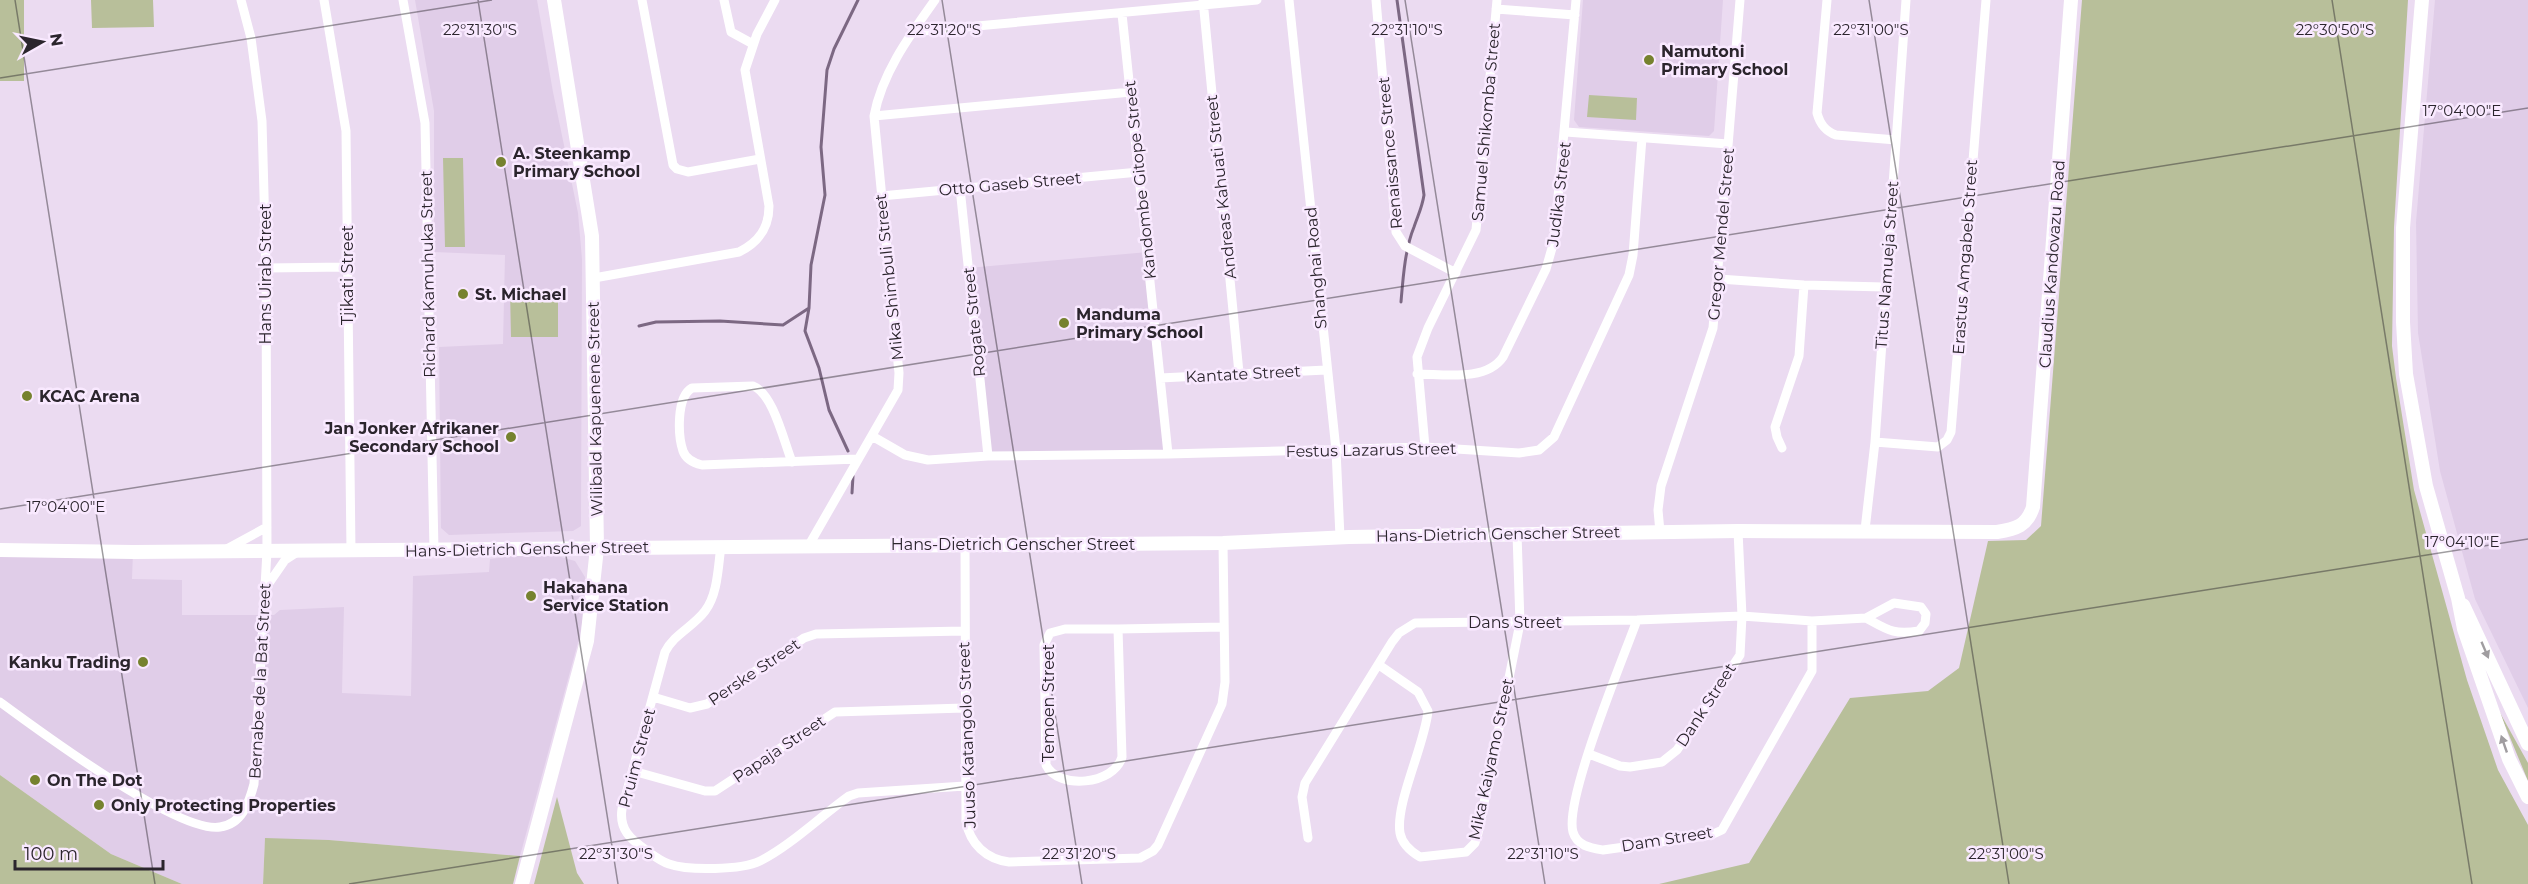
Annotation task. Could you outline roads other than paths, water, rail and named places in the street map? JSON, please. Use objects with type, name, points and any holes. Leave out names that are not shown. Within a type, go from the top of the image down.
[{"type":"street","name":"Hans Uirab Street","points":[[241,0],[251,38],[262,121],[266,268],[267,551]]},
{"type":"street","name":"Tjikati Street","points":[[324,0],[345,119],[351,551]]},
{"type":"street","name":"Richard Kamuhuka Street","points":[[403,0],[425,123],[434,550]]},
{"type":"street","name":"Wilibald Kapuenene Street","points":[[522,884],[587,641],[597,548],[594,278],[586,191],[554,0]]},
{"type":"street","points":[[642,0],[673,165],[677,169],[688,172],[760,159]]},
{"type":"street","points":[[724,0],[731,32],[753,44]]},
{"type":"street","points":[[594,278],[739,252],[753,244],[763,233],[769,215],[745,77],[753,44],[775,0]]},
{"type":"street","name":"Mika Shimbuli Street","points":[[809,545],[857,459],[896,397],[899,381],[874,116],[882,86],[912,32],[935,0]]},
{"type":"street","points":[[912,32],[1122,14],[1203,3],[1257,0]]},
{"type":"street","name":"Shanghai Road","points":[[1289,0],[1336,450],[1340,537]]},
{"type":"street","name":"Renaissance Street","points":[[1376,0],[1396,232],[1405,246],[1456,273]]},
{"type":"street","name":"Judika Street","points":[[1417,374],[1481,372],[1493,367],[1503,357],[1552,250],[1566,132],[1576,0]]},
{"type":"street","name":"Gregor Mendel Street","points":[[1660,532],[1658,510],[1660,486],[1709,346],[1719,279],[1740,0]]},
{"type":"street","points":[[1827,0],[1817,113],[1819,121],[1829,133],[1836,135],[1896,140]]},
{"type":"street","name":"Titus Namueja Street","points":[[1865,530],[1875,442],[1884,287],[1906,0]]},
{"type":"street","name":"Erastus Amgabeb Street","points":[[1875,442],[1938,447],[1947,440],[1951,432],[1986,0]]},
{"type":"street","name":"Claudius Kandovazu Road","points":[[2024,525],[2030,519],[2033,507],[2071,0]]},
{"type":"street","points":[[2422,0],[2403,228],[2405,352],[2414,427],[2464,629],[2509,759],[2528,797]]},
{"type":"street","name":"Andreas Kahuati Street","points":[[1203,3],[1239,373]]},
{"type":"street","points":[[1497,4],[1575,15]]},
{"type":"street","name":"Samuel Shikomba Street","points":[[1425,447],[1417,374],[1418,348],[1474,235],[1479,212],[1497,4]]},
{"type":"street","name":"Kandombe Gitope Street","points":[[1122,14],[1168,454]]},
{"type":"street","points":[[874,116],[1131,92]]},
{"type":"street","points":[[1566,132],[1728,144]]},
{"type":"street","name":"Festus Lazarus Street","points":[[873,436],[905,455],[921,459],[1425,447],[1519,453],[1539,450],[1554,437],[1629,275],[1633,255],[1642,138]]},
{"type":"street","name":"Otto Gaseb Street","points":[[881,196],[1139,172]]},
{"type":"street","name":"Rogate Street","points":[[960,188],[988,456]]},
{"type":"street","points":[[266,268],[346,267]]},
{"type":"street","points":[[1719,279],[1804,285],[1884,287]]},
{"type":"street","points":[[1782,448],[1775,427],[1799,356],[1804,285]]},
{"type":"street","name":"Kantate Street","points":[[1160,378],[1326,370]]},
{"type":"street","points":[[792,462],[768,399],[759,388],[753,386],[692,388],[682,397],[680,416],[683,452],[694,463],[792,462],[857,459]]},
{"type":"street","name":"Hans-Dietrich Genscher Street","points":[[0,550],[351,551],[1223,543],[1340,537],[1517,534],[1865,530],[1997,532],[2024,525]]},
{"type":"street","points":[[223,551],[267,527]]},
{"type":"street","name":"Dank Street","points":[[1589,754],[1620,766],[1630,767],[1662,762],[1673,755],[1740,655],[1742,616],[1738,531]]},
{"type":"street","name":"Mika Kaiyamo Street","points":[[1378,665],[1418,692],[1428,711],[1402,812],[1402,838],[1406,846],[1420,857],[1461,854],[1475,843],[1520,623],[1517,534]]},
{"type":"street","name":"Juuso Katangolo Street","points":[[965,545],[963,631],[965,786],[968,832],[980,849],[995,859],[1009,862],[1131,859],[1153,851],[1163,836],[1220,712],[1225,688],[1223,543]]},
{"type":"street","name":"Pruim Street","points":[[722,546],[715,590],[709,606],[669,645],[653,697],[621,815],[625,830],[633,841],[662,861],[676,866],[699,868],[744,865],[759,861],[849,796],[858,793],[965,786]]},
{"type":"street","name":"Bernabe de la Bat Street","points":[[0,702],[122,786],[184,819],[206,828],[222,827],[234,821],[244,812],[254,784],[267,551]]},
{"type":"street","points":[[265,589],[285,560],[299,551]]},
{"type":"street","points":[[2458,598],[2467,610],[2508,706],[2528,744]]},
{"type":"street","name":"Dans Street","points":[[1308,838],[1302,797],[1305,783],[1399,633],[1415,623],[1520,623],[1742,616],[1812,621],[1866,618],[1894,603],[1921,607],[1926,614],[1925,622],[1919,632],[1890,633],[1866,618]]},
{"type":"street","name":"Dam Street","points":[[1637,620],[1589,754],[1572,818],[1574,833],[1585,846],[1603,850],[1716,833],[1722,830],[1812,671],[1812,621]]},
{"type":"street","name":"Temoen Street","points":[[1118,629],[1123,743],[1119,766],[1114,772],[1098,779],[1057,777],[1046,765],[1046,638],[1057,630],[1224,627]]},
{"type":"street","name":"Perske Street","points":[[653,697],[690,708],[707,705],[804,638],[816,634],[963,631]]},
{"type":"street","name":"Papaja Street","points":[[633,771],[705,791],[715,790],[835,712],[964,708]]},
{"type":"waterway","points":[[848,451],[829,410],[819,368],[805,331],[809,308],[811,265],[825,195],[821,147],[827,70],[834,49],[858,0]]},
{"type":"waterway","points":[[1397,0],[1424,195],[1408,245],[1401,302]]},
{"type":"waterway","points":[[639,326],[656,322],[720,321],[783,325],[809,308]]},
{"type":"waterway","points":[[852,493],[853,476]]},
{"type":"place","name":"Namutoni Primary School","points":[[1649,60]]},
{"type":"place","name":"A. Steenkamp Primary School","points":[[501,162]]},
{"type":"place","name":"St. Michael","points":[[463,294]]},
{"type":"place","name":"Manduma Primary School","points":[[1064,323]]},
{"type":"place","name":"KCAC Arena","points":[[27,396]]},
{"type":"place","name":"Jan Jonker Afrikaner Secondary School","points":[[511,437]]},
{"type":"place","name":"Hakahana Service Station","points":[[531,596]]},
{"type":"place","name":"Kanku Trading","points":[[143,662]]},
{"type":"place","name":"On The Dot","points":[[35,780]]},
{"type":"place","name":"Only Protecting Properties","points":[[99,805]]}]
